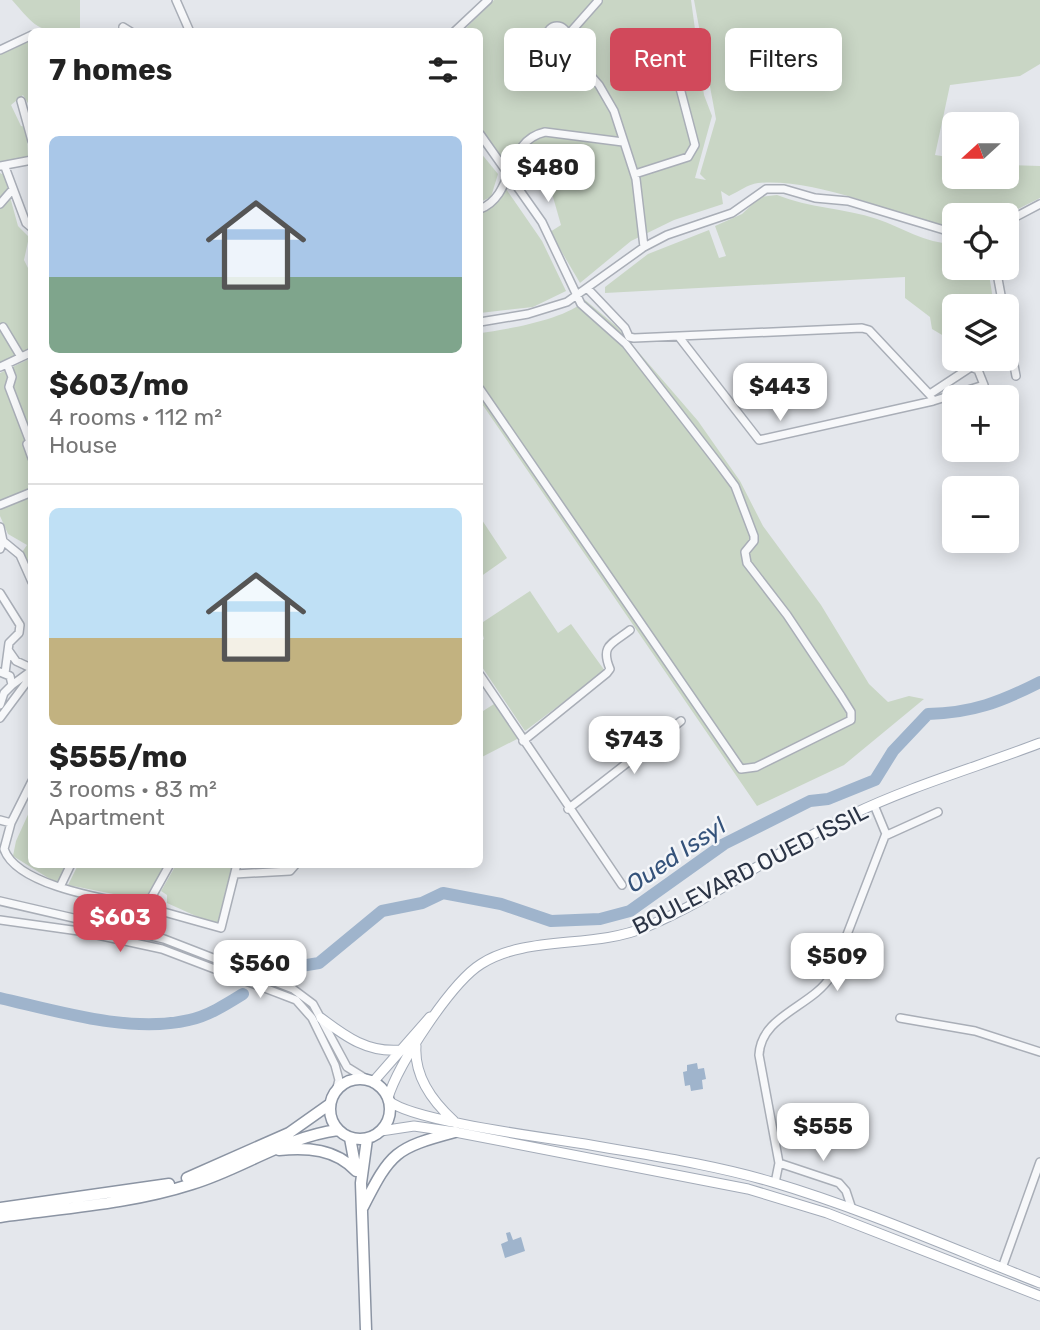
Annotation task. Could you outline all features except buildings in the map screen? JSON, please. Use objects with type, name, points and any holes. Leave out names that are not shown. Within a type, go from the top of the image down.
[{"type":"highway","points":[[370,1081],[389,1100],[390,1117],[381,1131],[367,1139],[350,1138],[338,1130],[331,1118],[330,1104],[336,1091],[348,1082],[370,1081]]},
{"type":"highway","points":[[0,1208],[160,1186],[192,1177],[289,1133],[330,1104]]},
{"type":"highway","points":[[362,1210],[390,1159],[412,1144],[455,1127]]},
{"type":"highway","points":[[0,1217],[162,1193],[209,1178],[307,1136],[338,1130]]},
{"type":"highway","points":[[350,1138],[361,1183]]},
{"type":"highway","points":[[366,1330],[361,1183],[367,1139]]},
{"type":"highway","points":[[269,1152],[323,1151],[343,1159],[356,1171]]},
{"type":"main road","name":"BOULEVARD OUED ISSIL","points":[[370,1081],[434,1014],[466,975],[490,959],[527,948],[605,939],[646,927],[828,826],[874,805],[1040,743]]},
{"type":"main road","name":"BOULEVARD OUED ISSIL","points":[[389,1100],[434,1014]]},
{"type":"main road","points":[[321,1018],[366,1047],[386,1052],[401,1050]]},
{"type":"main road","points":[[416,1045],[415,1056],[422,1081],[455,1127]]},
{"type":"main road","points":[[389,1100],[402,1110],[455,1127],[748,1189],[827,1213],[1040,1296]]},
{"type":"main road","points":[[381,1131],[414,1126],[455,1127],[672,1159],[775,1183],[852,1209],[1040,1283]]},
{"type":"street","points":[[176,0],[188,28]]},
{"type":"street","points":[[458,28],[488,0]]},
{"type":"street","points":[[575,28],[598,1]]},
{"type":"street","points":[[0,50],[28,37]]},
{"type":"street","points":[[596,81],[607,96],[635,174],[643,247]]},
{"type":"street","points":[[635,174],[688,157],[695,145],[681,91]]},
{"type":"street","points":[[21,101],[28,126]]},
{"type":"street","points":[[483,207],[496,199],[520,147],[535,134],[545,132],[623,142]]},
{"type":"street","points":[[483,138],[542,222],[582,306],[626,344],[734,486],[754,536],[754,541],[745,552],[747,563],[787,614],[851,712],[851,720],[756,767],[741,769],[483,392]]},
{"type":"street","points":[[28,161],[2,166],[28,225]]},
{"type":"street","points":[[483,321],[546,310],[577,296],[643,247],[667,234],[732,213],[758,192],[774,188],[815,198],[848,201],[942,229]]},
{"type":"street","points":[[0,204],[13,189]]},
{"type":"street","points":[[1019,215],[1040,204]]},
{"type":"street","points":[[588,289],[625,328],[629,337],[862,328],[869,330],[931,398]]},
{"type":"street","points":[[3,327],[21,357]]},
{"type":"street","points":[[679,337],[759,440],[983,388],[978,369],[969,368],[931,398]]},
{"type":"street","points":[[28,354],[3,365],[12,375],[9,387],[28,434]]},
{"type":"street","points":[[1015,371],[1016,376]]},
{"type":"street","points":[[0,505],[28,494]]},
{"type":"street","points":[[0,527],[1,545],[20,555],[28,567]]},
{"type":"street","points":[[0,593],[20,625],[19,633],[9,643],[7,676],[0,705]]},
{"type":"street","points":[[20,625],[28,624]]},
{"type":"street","points":[[523,741],[607,673],[610,669],[604,655],[606,649],[630,630]]},
{"type":"street","points":[[8,651],[28,669]]},
{"type":"street","points":[[7,676],[28,673]]},
{"type":"street","points":[[0,718],[28,678]]},
{"type":"street","points":[[483,680],[568,809],[622,885]]},
{"type":"street","points":[[568,809],[681,721]]},
{"type":"street","points":[[28,788],[11,824],[4,849],[8,857],[39,880],[221,928],[236,868]]},
{"type":"street","points":[[775,1183],[779,1163],[759,1055],[761,1042],[771,1025],[817,994],[831,976],[886,834],[874,805]]},
{"type":"street","points":[[886,834],[938,812]]},
{"type":"street","points":[[0,820],[11,824]]},
{"type":"street","points":[[60,887],[69,868]]},
{"type":"street","points":[[146,907],[168,868]]},
{"type":"street","points":[[235,874],[290,871],[293,868]]},
{"type":"street","points":[[0,901],[164,939],[251,972],[291,993],[312,1018],[337,1071],[340,1080],[336,1091]]},
{"type":"street","points":[[0,920],[79,931],[162,949],[308,999],[347,1067],[370,1081]]},
{"type":"street","points":[[900,1018],[975,1031],[1040,1052]]},
{"type":"street","points":[[1002,1268],[1040,1162]]},
{"type":"street","points":[[779,1163],[839,1183],[846,1191],[852,1209]]},
{"type":"green space","points":[[12,0],[80,0],[80,28],[41,28]]},
{"type":"green space","points":[[494,0],[691,0],[695,28],[610,28],[610,91],[703,91],[712,116],[695,178],[706,180],[700,174],[716,119],[711,91],[711,28],[699,28],[694,0],[1040,0],[1040,64],[1020,76],[950,85],[944,112],[942,112],[935,155],[942,156],[942,189],[1019,189],[1019,165],[1040,166],[1040,198],[1019,208],[1019,203],[942,203],[941,228],[826,190],[802,185],[758,183],[729,196],[721,191],[723,204],[674,220],[631,241],[580,283],[550,232],[561,225],[551,190],[539,186],[531,171],[514,179],[483,132],[483,28],[466,28]]},
{"type":"green space","points":[[28,40],[28,103],[23,95],[11,105],[21,126],[27,127],[28,158],[0,164],[0,55],[10,47]]},
{"type":"green space","points":[[483,156],[498,174],[491,197],[483,201]]},
{"type":"green space","points":[[0,173],[4,175],[18,226],[28,236],[24,260],[28,268],[28,350],[0,364]]},
{"type":"green space","points":[[504,186],[542,241],[566,291],[533,307],[483,313],[483,211],[500,200]]},
{"type":"green space","points":[[777,195],[801,203],[865,215],[942,243],[942,280],[990,280],[992,294],[942,294],[942,335],[932,329],[930,317],[905,298],[905,277],[605,293],[605,287],[648,254],[709,230],[719,258],[726,256],[715,226],[742,214],[760,197]]},
{"type":"green space","points":[[585,300],[616,326],[698,421],[740,481],[763,526],[821,605],[869,684],[888,702],[909,696],[924,699],[844,765],[757,806],[483,405],[483,332],[551,318],[577,307]]},
{"type":"green space","points":[[28,359],[28,574],[20,555],[27,545],[8,534],[0,516],[0,373]]},
{"type":"green space","points":[[483,522],[507,558],[483,575]]},
{"type":"green space","points":[[530,591],[558,633],[571,624],[605,671],[525,731],[483,668],[483,622]]},
{"type":"green space","points":[[494,704],[519,738],[483,756],[483,711]]},
{"type":"green space","points":[[28,815],[28,865],[13,856],[16,841]]},
{"type":"green space","points":[[32,868],[66,868],[58,884]]},
{"type":"green space","points":[[76,868],[163,868],[144,900],[68,885]]},
{"type":"green space","points":[[174,868],[234,868],[218,926],[167,903],[167,895],[161,891]]},
{"type":"water","points":[[697,1063],[698,1069],[704,1068],[706,1079],[702,1080],[703,1089],[691,1091],[690,1085],[685,1086],[683,1072],[687,1071],[687,1065]]},
{"type":"water","points":[[510,1232],[513,1240],[521,1237],[525,1251],[505,1258],[501,1244],[508,1241],[506,1233]]},
{"type":"waterway","name":"Oued Issyl","points":[[271,971],[319,963],[382,911],[422,903],[443,893],[501,904],[551,921],[600,919],[630,911],[724,844],[810,801],[828,799],[875,780],[893,751],[928,714],[986,705],[1040,682]]},
{"type":"waterway","name":"Oued Issyl","points":[[0,998],[119,1023],[167,1024],[196,1018],[243,994]]}]
